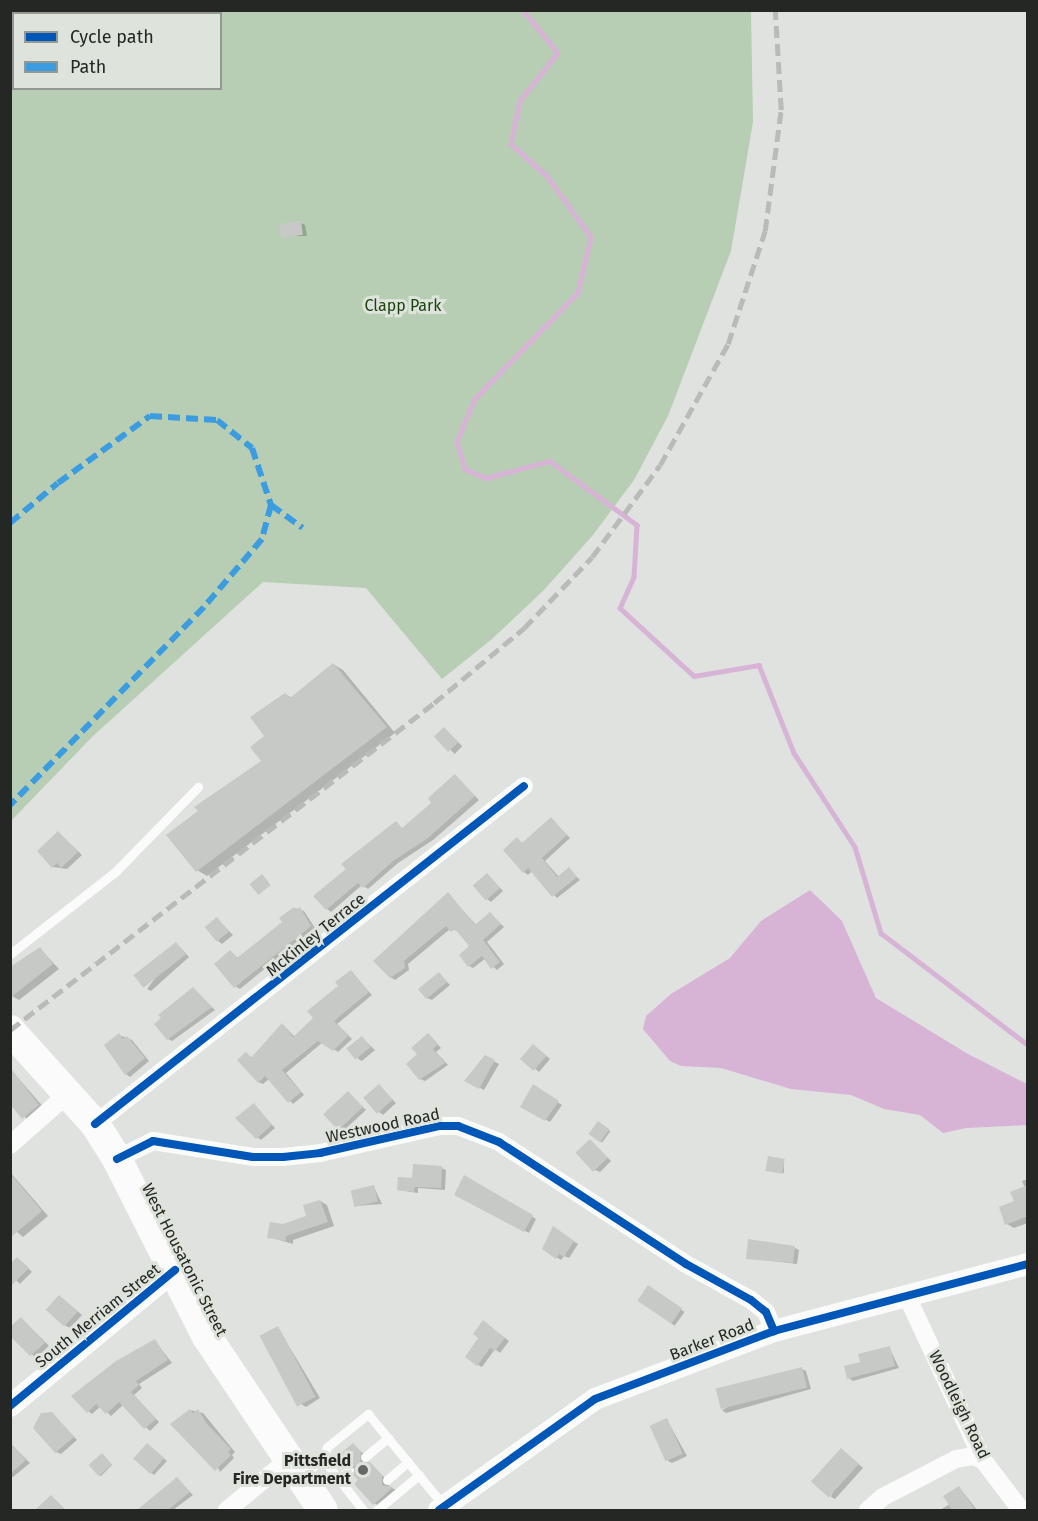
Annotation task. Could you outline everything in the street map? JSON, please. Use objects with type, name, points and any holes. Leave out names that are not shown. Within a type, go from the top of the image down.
[{"type":"highway","name":"West Housatonic Street","points":[[10,1030],[95,1124],[117,1159],[207,1337],[293,1469],[323,1510]]},
{"type":"street","name":"McKinley Terrace","points":[[95,1124],[524,786]]},
{"type":"street","points":[[10,1145],[69,1093]]},
{"type":"street","name":"Westwood Road","points":[[117,1159],[153,1141],[253,1157],[283,1157],[320,1153],[440,1126],[458,1126],[499,1142],[686,1264],[752,1300],[766,1312],[774,1331]]},
{"type":"street","name":"Barker Road","points":[[441,1508],[595,1400],[774,1331],[906,1294],[1028,1264]]},
{"type":"street","name":"South Merriam Street","points":[[10,1406],[175,1270]]},
{"type":"street","name":"Woodleigh Road","points":[[906,1294],[983,1460],[1021,1510]]},
{"type":"street","points":[[868,1510],[883,1497],[956,1459],[973,1456],[983,1460]]},
{"type":"street","points":[[227,1510],[293,1469]]},
{"type":"lane","points":[[10,954],[115,872],[198,787]]},
{"type":"lane","points":[[293,1469],[322,1459],[327,1447],[368,1414],[419,1475],[441,1508]]},
{"type":"lane","points":[[365,1457],[388,1438]]},
{"type":"lane","points":[[322,1459],[361,1507],[366,1497]]},
{"type":"lane","points":[[387,1480],[408,1462]]},
{"type":"lane","points":[[338,1479],[349,1470]]},
{"type":"lane","points":[[377,1510],[419,1475]]},
{"type":"green space","name":"Clapp Park","points":[[11,11],[751,11],[753,122],[731,251],[668,416],[634,480],[593,535],[544,590],[492,639],[442,679],[366,588],[263,582],[92,737],[11,821]]},
{"type":"shaded area","points":[[810,890],[842,921],[876,998],[968,1054],[1027,1084],[1027,1125],[966,1128],[943,1133],[920,1115],[884,1109],[851,1095],[791,1089],[721,1068],[681,1066],[670,1061],[643,1029],[646,1016],[671,994],[730,958],[761,921]]},
{"type":"building","points":[[301,221],[303,235],[281,238],[279,224]]},
{"type":"building","points":[[333,663],[387,727],[196,872],[166,835],[198,811],[194,807],[261,761],[250,747],[264,736],[250,717],[285,693],[290,698]]},
{"type":"building","points":[[444,727],[458,742],[448,752],[434,737]]},
{"type":"building","points":[[455,774],[475,796],[428,838],[393,861],[363,888],[358,883],[326,910],[313,896],[346,869],[341,864],[396,821],[402,828],[431,803],[428,798]]},
{"type":"building","points":[[551,817],[567,835],[542,858],[557,877],[569,867],[577,877],[552,897],[528,868],[523,873],[503,850],[517,837],[522,843]]},
{"type":"building","points":[[58,831],[78,852],[61,868],[57,863],[52,868],[37,851]]},
{"type":"building","points":[[487,873],[500,888],[486,901],[473,885]]},
{"type":"building","points":[[262,874],[271,885],[258,895],[250,884]]},
{"type":"building","points":[[448,892],[475,925],[490,912],[501,924],[483,940],[500,962],[491,969],[482,956],[468,967],[459,955],[469,946],[455,929],[451,932],[446,926],[404,961],[405,968],[390,978],[373,961]]},
{"type":"building","points":[[294,907],[296,910],[300,907],[311,926],[234,988],[214,964],[230,950],[237,958],[282,922],[279,918]]},
{"type":"building","points":[[217,917],[229,932],[217,942],[205,927]]},
{"type":"building","points":[[176,942],[186,955],[143,988],[133,975]]},
{"type":"building","points":[[40,947],[53,964],[10,998],[10,967]]},
{"type":"building","points":[[351,970],[369,992],[334,1021],[348,1036],[333,1051],[318,1041],[282,1070],[301,1092],[288,1103],[265,1076],[258,1083],[237,1060],[246,1052],[251,1058],[282,1023],[293,1037],[313,1018],[307,1011],[338,986],[335,982]]},
{"type":"building","points":[[439,972],[447,982],[426,999],[418,989]]},
{"type":"building","points":[[193,987],[212,1007],[167,1040],[154,1024],[161,1018],[158,1015]]},
{"type":"building","points":[[119,1033],[123,1039],[127,1036],[145,1058],[125,1075],[104,1045]]},
{"type":"building","points":[[428,1033],[438,1044],[433,1049],[445,1063],[419,1080],[406,1064],[417,1054],[411,1048]]},
{"type":"building","points":[[362,1036],[371,1047],[355,1059],[346,1049]]},
{"type":"building","points":[[533,1044],[547,1056],[533,1071],[520,1059]]},
{"type":"building","points":[[485,1055],[495,1060],[479,1089],[464,1081]]},
{"type":"building","points":[[10,1067],[39,1105],[22,1119],[10,1104]]},
{"type":"building","points":[[379,1084],[393,1100],[377,1114],[363,1098]]},
{"type":"building","points":[[533,1084],[559,1101],[545,1121],[520,1107]]},
{"type":"building","points":[[348,1091],[363,1107],[338,1130],[323,1114]]},
{"type":"building","points":[[254,1103],[272,1125],[256,1139],[235,1118]]},
{"type":"building","points":[[598,1121],[609,1129],[600,1142],[589,1134]]},
{"type":"building","points":[[590,1139],[608,1158],[593,1172],[575,1153]]},
{"type":"building","points":[[768,1156],[785,1159],[782,1174],[765,1171]]},
{"type":"building","points":[[413,1164],[442,1166],[441,1188],[414,1187],[414,1192],[397,1190],[398,1177],[412,1178]]},
{"type":"building","points":[[10,1173],[42,1211],[10,1238]]},
{"type":"building","points":[[464,1175],[533,1215],[524,1232],[454,1195]]},
{"type":"building","points":[[374,1185],[378,1202],[354,1207],[351,1190]]},
{"type":"building","points":[[1028,1185],[1028,1216],[1005,1225],[999,1207],[1014,1201],[1010,1192]]},
{"type":"building","points":[[320,1200],[328,1222],[286,1236],[286,1241],[267,1238],[270,1222],[283,1224],[306,1216],[303,1205]]},
{"type":"building","points":[[553,1226],[574,1241],[564,1257],[559,1254],[556,1259],[542,1249]]},
{"type":"building","points":[[748,1239],[795,1246],[793,1263],[746,1259]]},
{"type":"building","points":[[17,1257],[29,1268],[10,1287],[10,1264]]},
{"type":"building","points":[[648,1285],[682,1308],[671,1324],[637,1301]]},
{"type":"building","points":[[59,1295],[78,1312],[64,1327],[46,1310]]},
{"type":"building","points":[[21,1317],[45,1343],[30,1356],[10,1336],[10,1327]]},
{"type":"building","points":[[483,1320],[505,1338],[495,1351],[490,1348],[477,1366],[465,1357],[478,1338],[473,1334]]},
{"type":"building","points":[[278,1326],[316,1397],[297,1406],[259,1336]]},
{"type":"building","points":[[155,1339],[168,1360],[136,1381],[139,1385],[131,1392],[156,1419],[144,1429],[119,1402],[106,1414],[96,1404],[87,1413],[71,1396],[116,1361]]},
{"type":"building","points":[[890,1346],[895,1366],[847,1379],[844,1366],[860,1362],[858,1354]]},
{"type":"building","points":[[802,1367],[807,1387],[721,1409],[716,1389]]},
{"type":"building","points":[[190,1409],[193,1413],[198,1409],[207,1424],[231,1449],[228,1452],[231,1455],[215,1471],[170,1424]]},
{"type":"building","points":[[52,1412],[74,1437],[55,1453],[33,1428],[41,1413]]},
{"type":"building","points":[[667,1418],[683,1454],[666,1461],[650,1426]]},
{"type":"building","points":[[10,1442],[26,1460],[10,1474]]},
{"type":"building","points":[[147,1443],[164,1458],[151,1474],[133,1459]]},
{"type":"building","points":[[353,1443],[361,1452],[360,1462],[370,1462],[382,1475],[382,1485],[393,1487],[373,1505],[354,1484],[358,1480],[353,1475],[355,1466],[344,1465],[336,1457]]},
{"type":"building","points":[[841,1448],[859,1464],[829,1498],[811,1481]]},
{"type":"building","points":[[102,1453],[112,1464],[99,1476],[89,1465]]},
{"type":"building","points":[[177,1477],[190,1492],[168,1510],[137,1510]]},
{"type":"building","points":[[959,1486],[975,1510],[952,1510],[943,1496]]},
{"type":"building","points":[[51,1495],[66,1510],[35,1510]]},
{"type":"waterway","points":[[523,10],[558,53],[520,101],[511,144],[547,176],[591,237],[578,293],[475,399],[457,441],[465,469],[486,478],[550,461],[637,525],[634,577],[620,608],[694,676],[759,665],[794,753],[855,847],[881,933],[1028,1045]]},
{"type":"railway","points":[[10,1030],[434,703],[524,628],[592,557],[660,465],[728,344],[765,231],[781,110],[775,10]]},
{"type":"marked path","points":[[10,523],[58,483],[150,416],[217,420],[252,448],[271,505],[262,539],[204,607],[10,805]]},
{"type":"marked path","points":[[271,505],[303,528]]},
{"type":"cycle path","points":[[95,1124],[524,786]]},
{"type":"cycle path","points":[[117,1159],[153,1141],[253,1157],[283,1157],[320,1153],[440,1126],[458,1126],[499,1142],[686,1264],[751,1300],[766,1312],[774,1331]]},
{"type":"cycle path","points":[[439,1510],[595,1399],[774,1331],[1028,1264]]},
{"type":"cycle path","points":[[10,1406],[175,1270]]},
{"type":"place","name":"Pittsfield Fire Department","points":[[363,1470]]}]
